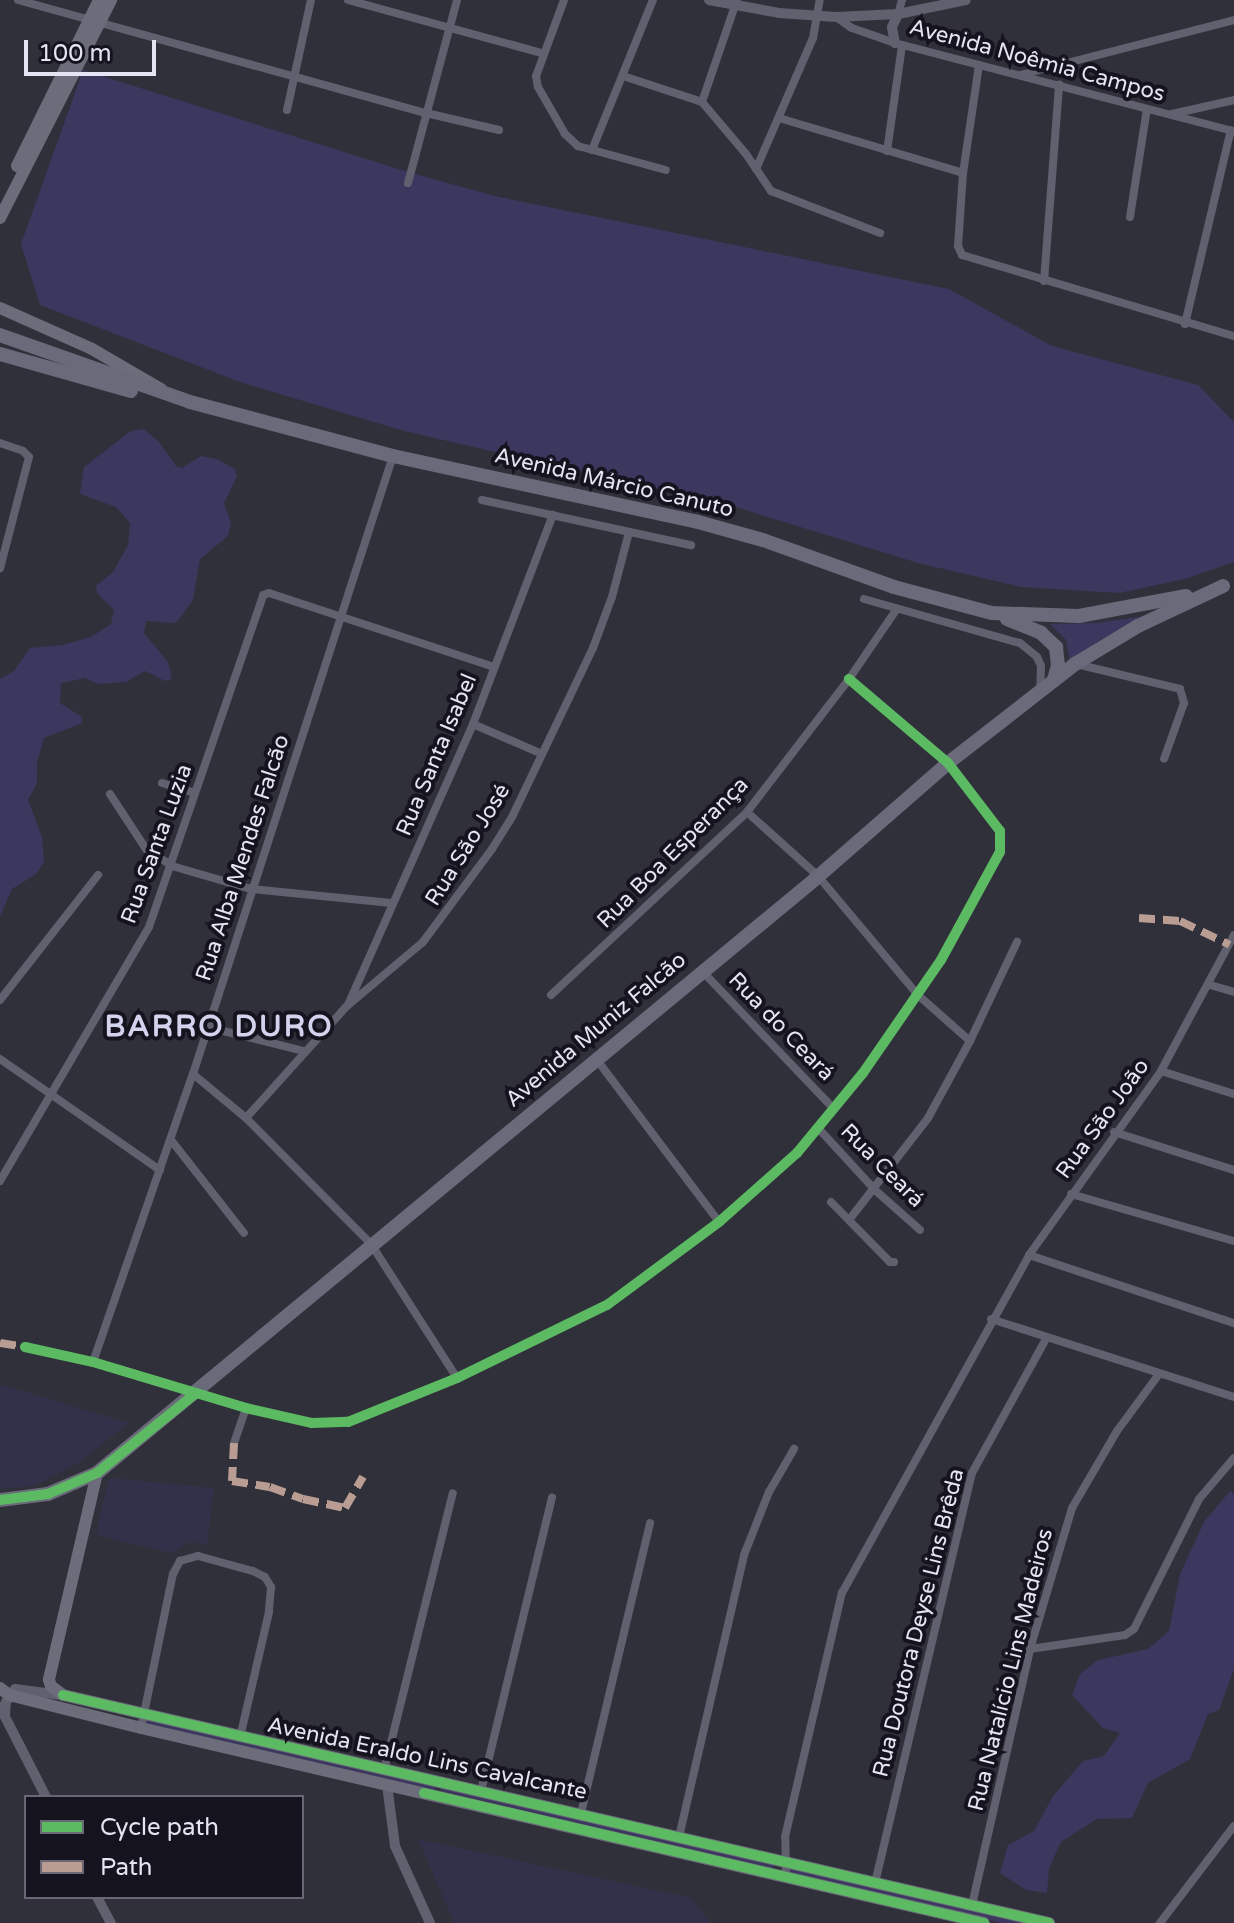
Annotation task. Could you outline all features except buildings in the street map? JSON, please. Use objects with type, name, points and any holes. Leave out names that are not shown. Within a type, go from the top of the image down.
[{"type":"main road","points":[[0,218],[95,20],[99,0]]},
{"type":"main road","points":[[0,201],[95,20],[111,0]]},
{"type":"main road","points":[[0,308],[92,349],[170,395]]},
{"type":"main road","name":"Avenida Márcio Canuto","points":[[0,335],[190,402],[393,456],[698,522],[763,540],[894,587],[992,613],[1079,616],[1156,604],[1228,584]]},
{"type":"main road","points":[[0,354],[138,393],[190,402]]},
{"type":"main road","name":"Avenida Muniz Falcão","points":[[0,1500],[48,1494],[97,1473],[818,876],[948,763],[1075,664],[1138,626],[1228,584]]},
{"type":"main road","points":[[992,613],[1041,633],[1049,640],[1058,655],[1054,680]]},
{"type":"main road","points":[[63,1695],[51,1686],[49,1680],[97,1473]]},
{"type":"main road","points":[[4,1692],[142,1722],[387,1785],[439,1790],[984,1923]]},
{"type":"main road","name":"Avenida Eraldo Lins Cavalcante","points":[[63,1695],[142,1722],[240,1738],[384,1771],[439,1790],[481,1791],[581,1813],[1049,1923]]},
{"type":"street","points":[[18,0],[426,113],[499,130]]},
{"type":"street","points":[[287,110],[311,0]]},
{"type":"street","points":[[348,0],[450,25],[542,53]]},
{"type":"street","points":[[408,183],[457,0]]},
{"type":"street","points":[[564,0],[542,53],[536,76],[538,87],[572,142],[666,170]]},
{"type":"street","points":[[592,150],[653,0]]},
{"type":"street","points":[[709,0],[836,17],[898,14],[966,0]]},
{"type":"street","points":[[756,169],[813,38],[820,0]]},
{"type":"street","points":[[887,151],[898,44],[892,27],[902,0]]},
{"type":"street","points":[[702,102],[736,4]]},
{"type":"street","name":"Avenida Noêmia Campos","points":[[836,17],[852,28],[898,44],[1232,131]]},
{"type":"street","points":[[1020,75],[1234,20]]},
{"type":"street","points":[[979,65],[963,173],[959,251],[962,255],[1185,324],[1234,336]]},
{"type":"street","points":[[623,76],[702,102],[756,169],[766,187],[777,194],[880,233]]},
{"type":"street","points":[[1044,281],[1059,85]]},
{"type":"street","points":[[1169,114],[1234,100]]},
{"type":"street","points":[[1206,107],[1210,125]]},
{"type":"street","points":[[1130,217],[1147,109]]},
{"type":"street","points":[[779,118],[963,173]]},
{"type":"street","points":[[1185,324],[1232,131]]},
{"type":"street","points":[[0,443],[29,455],[0,568]]},
{"type":"street","name":"Rua Alba Mendes Falcão","points":[[93,1362],[193,1074],[393,456]]},
{"type":"street","points":[[482,500],[691,545]]},
{"type":"street","name":"Rua Santa Isabel","points":[[347,1006],[473,724],[553,515]]},
{"type":"street","points":[[0,522],[11,525]]},
{"type":"street","name":"Rua São José","points":[[246,1118],[347,1006],[400,964],[442,921],[512,817],[601,628],[629,532]]},
{"type":"street","name":"Rua Santa Luzia","points":[[0,1181],[149,927],[263,595],[269,593],[342,617]]},
{"type":"street","points":[[864,599],[1020,643],[1037,657],[1041,666],[1040,693]]},
{"type":"street","name":"Rua Boa Esperança","points":[[551,995],[747,812],[849,679],[896,610]]},
{"type":"street","points":[[342,617],[494,667]]},
{"type":"street","points":[[1075,664],[1180,689],[1184,703],[1164,759]]},
{"type":"street","points":[[25,1347],[93,1362],[246,1408],[330,1425],[369,1416],[457,1378],[607,1305],[719,1222],[819,1129],[918,995],[993,870],[1002,845],[1000,831],[948,763],[849,679]]},
{"type":"street","points":[[473,724],[542,754]]},
{"type":"street","points":[[162,783],[195,793]]},
{"type":"street","points":[[110,794],[146,849],[172,866],[251,889],[391,903]]},
{"type":"street","points":[[747,812],[818,876],[918,995],[970,1041]]},
{"type":"street","points":[[0,1000],[98,875]]},
{"type":"street","name":"Rua São João","points":[[786,1876],[785,1837],[842,1593],[1029,1255],[1114,1132],[1161,1071],[1210,985],[1234,935]]},
{"type":"street","points":[[849,1220],[928,1118],[970,1041],[1017,942]]},
{"type":"street","name":"Rua do Ceará","points":[[701,970],[834,1109]]},
{"type":"street","points":[[1210,985],[1234,992]]},
{"type":"street","points":[[207,1027],[304,1051]]},
{"type":"street","points":[[0,1059],[160,1170]]},
{"type":"street","points":[[597,1060],[685,1171],[719,1222]]},
{"type":"street","points":[[1161,1071],[1234,1094]]},
{"type":"street","points":[[193,1074],[246,1118],[371,1244],[457,1378]]},
{"type":"street","name":"Rua Ceará","points":[[819,1129],[875,1190],[920,1230]]},
{"type":"street","points":[[1114,1132],[1234,1170]]},
{"type":"street","points":[[171,1140],[244,1233]]},
{"type":"street","points":[[1071,1194],[1234,1241]]},
{"type":"street","points":[[831,1202],[894,1262]]},
{"type":"street","points":[[1029,1255],[1234,1323]]},
{"type":"street","points":[[991,1319],[1234,1397]]},
{"type":"street","name":"Rua Doutora Deyse Lins Brêda","points":[[875,1883],[972,1473],[1046,1339]]},
{"type":"street","name":"Rua Natalício Lins Madeiros","points":[[972,1905],[1030,1649],[1072,1508],[1117,1431],[1159,1374]]},
{"type":"street","points":[[234,1443],[246,1408]]},
{"type":"street","points":[[679,1837],[744,1555],[769,1492],[794,1449]]},
{"type":"street","points":[[1030,1649],[1125,1635],[1134,1629],[1199,1499],[1234,1458]]},
{"type":"street","points":[[384,1771],[453,1493]]},
{"type":"street","points":[[481,1791],[552,1497]]},
{"type":"street","points":[[581,1813],[650,1523]]},
{"type":"street","points":[[142,1722],[173,1574],[180,1561],[198,1556],[253,1571],[265,1577],[271,1587],[269,1612],[240,1738]]},
{"type":"street","name":"Avenida Eraldo Lins Cavalcante","points":[[4,1692],[21,1688],[63,1695]]},
{"type":"street","points":[[4,1692],[6,1719]]},
{"type":"street","points":[[0,1707],[45,1795]]},
{"type":"street","points":[[387,1785],[395,1846],[430,1923]]},
{"type":"street","points":[[1160,1923],[1234,1826]]},
{"type":"street","points":[[98,1899],[111,1923]]},
{"type":"shaded area","points":[[83,70],[408,172],[495,196],[949,289],[1052,346],[1198,385],[1234,422],[1234,562],[1185,579],[1119,593],[1021,587],[918,563],[729,505],[404,431],[240,382],[40,305],[21,244]]},
{"type":"shaded area","points":[[144,429],[159,442],[176,466],[182,468],[201,456],[217,459],[235,469],[237,476],[224,503],[231,523],[228,536],[200,559],[193,600],[180,618],[175,623],[146,621],[144,633],[168,662],[172,679],[165,681],[145,671],[126,682],[98,684],[85,678],[61,683],[60,703],[82,717],[82,723],[44,738],[37,763],[37,783],[28,800],[42,837],[44,862],[36,874],[12,889],[0,916],[0,679],[14,671],[30,648],[62,645],[91,637],[111,624],[114,610],[97,593],[96,586],[113,572],[128,545],[130,523],[116,507],[80,494],[84,467],[131,431]]},
{"type":"shaded area","points":[[1145,616],[1097,642],[1070,662],[1066,640],[1050,624],[1096,623]]},
{"type":"shaded area","points":[[0,1384],[129,1423],[81,1461],[35,1486],[0,1489]]},
{"type":"shaded area","points":[[108,1480],[214,1488],[207,1545],[190,1542],[171,1553],[96,1535]]},
{"type":"shaded area","points":[[1230,1491],[1234,1494],[1234,1669],[1219,1710],[1208,1714],[1190,1759],[1148,1783],[1132,1818],[1097,1819],[1061,1842],[1049,1868],[1047,1893],[1026,1890],[1000,1873],[1008,1845],[1034,1831],[1053,1796],[1083,1761],[1104,1756],[1120,1733],[1103,1728],[1072,1695],[1080,1674],[1098,1660],[1148,1649],[1169,1631],[1180,1574],[1204,1522]]},
{"type":"shaded area","points":[[145,1719],[435,1787],[435,1790],[148,1726]]},
{"type":"shaded area","points":[[441,1787],[777,1863],[772,1868],[441,1791]]},
{"type":"shaded area","points":[[418,1839],[692,1898],[710,1923],[454,1923]]},
{"type":"shaded area","points":[[790,1867],[1035,1923],[1002,1923],[790,1873]]},
{"type":"marked path","points":[[1139,918],[1180,921],[1230,945]]},
{"type":"marked path","points":[[0,1343],[25,1347]]},
{"type":"marked path","points":[[234,1443],[232,1481],[270,1487],[303,1499],[345,1508],[363,1477]]},
{"type":"cycle path","points":[[25,1347],[93,1362],[246,1408],[312,1423],[348,1422],[457,1378],[607,1305],[719,1222],[797,1153],[863,1073],[941,960],[1000,852],[1000,831],[948,763],[849,679]]},
{"type":"cycle path","points":[[0,1500],[48,1494],[97,1473],[196,1393]]},
{"type":"cycle path","points":[[63,1695],[1049,1923]]},
{"type":"cycle path","points":[[424,1793],[984,1923]]},
{"type":"district","name":"BARRO DURO","points":[[219,1027]]}]
